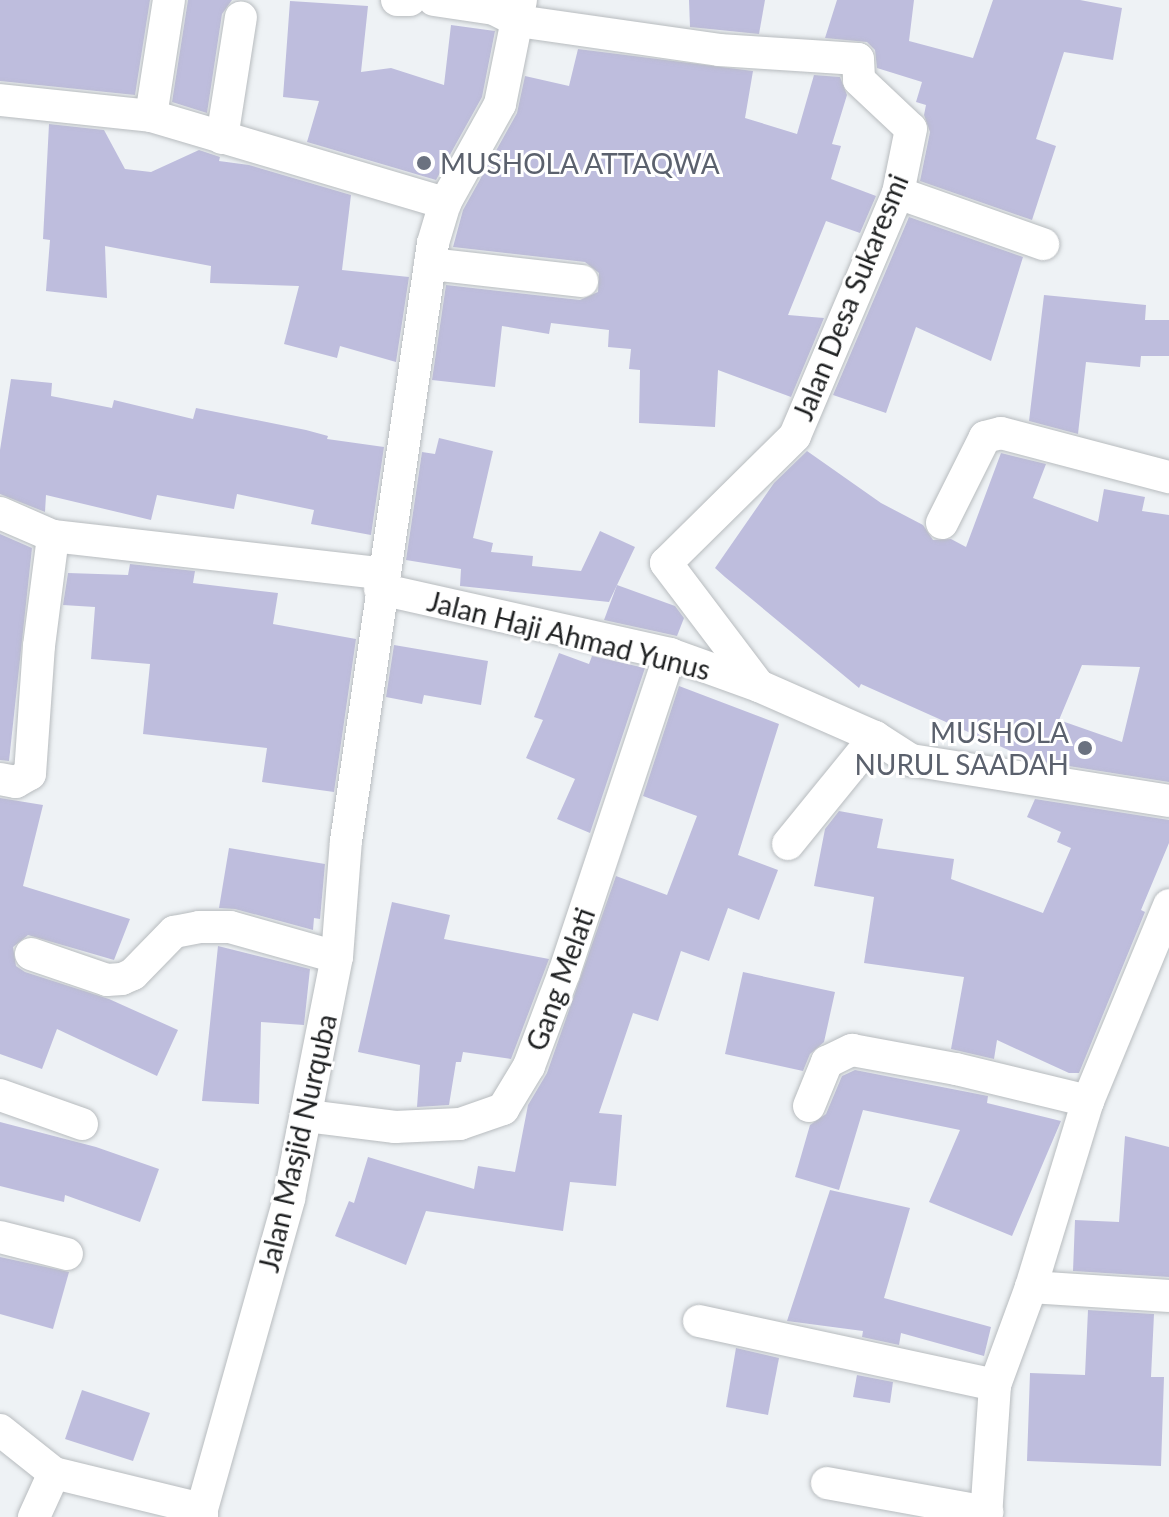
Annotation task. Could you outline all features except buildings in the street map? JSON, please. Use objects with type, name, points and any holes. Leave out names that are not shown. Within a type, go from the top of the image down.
[{"type":"street","points":[[151,116],[169,0]]},
{"type":"street","points":[[397,0],[410,0]]},
{"type":"street","points":[[382,581],[430,264],[445,203],[500,104],[520,11],[434,0]]},
{"type":"street","name":"Jalan Desa Sukaresmi","points":[[520,11],[719,50],[858,59],[859,80],[911,129],[898,193],[795,436],[770,464],[666,563],[759,686]]},
{"type":"street","points":[[222,138],[241,17]]},
{"type":"street","points":[[0,100],[151,116],[445,203]]},
{"type":"street","points":[[898,193],[1043,244]]},
{"type":"street","points":[[430,264],[582,281]]},
{"type":"street","points":[[942,523],[985,437],[1001,433],[1169,477]]},
{"type":"street","name":"Jalan Haji Ahmad Yunus","points":[[0,513],[53,536],[382,581],[670,654],[759,686],[875,737],[911,760],[1169,801]]},
{"type":"street","points":[[0,779],[16,782],[30,774],[39,646],[53,536]]},
{"type":"street","name":"Jalan Masjid Nurquba","points":[[54,1473],[202,1513],[289,1199],[307,1116],[337,957],[346,841],[382,581]]},
{"type":"street","name":"Gang Melati","points":[[307,1116],[395,1127],[460,1124],[503,1109],[529,1066],[564,973],[670,654]]},
{"type":"street","points":[[788,844],[875,737]]},
{"type":"street","points":[[827,1483],[987,1514],[995,1385],[1031,1287],[1088,1101],[1169,905]]},
{"type":"street","points":[[31,954],[107,980],[122,979],[133,974],[174,932],[199,927],[230,927],[337,957]]},
{"type":"street","points":[[809,1106],[827,1062],[852,1050],[956,1069],[1088,1101]]},
{"type":"street","points":[[0,1095],[82,1124]]},
{"type":"street","points":[[0,1237],[67,1254]]},
{"type":"street","points":[[1031,1287],[1169,1296]]},
{"type":"street","points":[[699,1321],[995,1385]]},
{"type":"street","points":[[0,1430],[54,1473],[34,1517]]},
{"type":"place","name":"MUSHOLA ATTAQWA","points":[[424,163]]},
{"type":"place","name":"MUSHOLA NURUL SAADAH","points":[[1085,748]]}]
